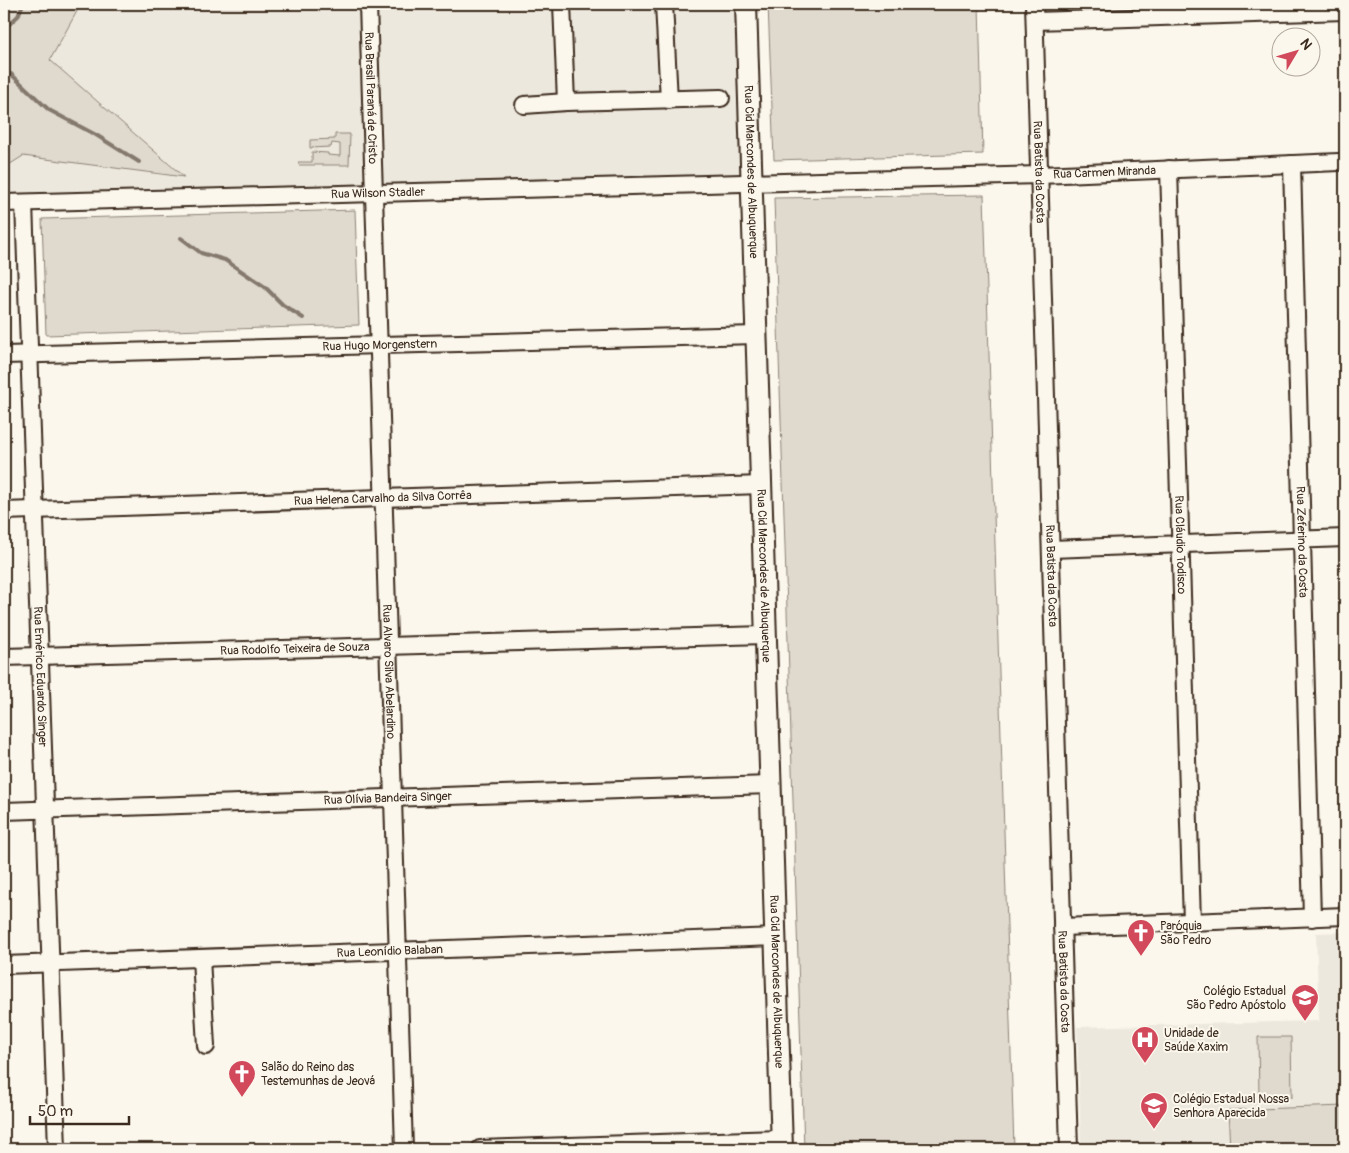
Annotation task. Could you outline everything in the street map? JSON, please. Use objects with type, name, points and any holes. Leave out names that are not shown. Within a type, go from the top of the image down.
[{"type":"street","name":"Rua Brasil Paraná de Cristo","points":[[368,4],[374,193]]},
{"type":"street","points":[[562,4],[566,102]]},
{"type":"street","points":[[664,4],[668,100]]},
{"type":"street","name":"Rua Cid Marcondes de Albuquerque","points":[[746,4],[782,1144]]},
{"type":"street","name":"Rua Batista da Costa","points":[[1034,4],[1069,1149]]},
{"type":"street","points":[[1035,21],[1345,11]]},
{"type":"street","points":[[524,105],[566,102],[721,98]]},
{"type":"street","name":"Rua Carmen Miranda","points":[[751,182],[1040,175],[1339,162]]},
{"type":"street","name":"Rua Zeferino da Costa","points":[[1292,164],[1312,918]]},
{"type":"street","name":"Rua Cláudio Todisco","points":[[1169,169],[1192,922]]},
{"type":"street","name":"Rua Wilson Stadler","points":[[4,203],[751,182]]},
{"type":"street","name":"Rua Alvaro Silva Abelardino","points":[[374,193],[404,1149]]},
{"type":"street","name":"Rua Emérico Eduardo Singer","points":[[24,203],[57,1149]]},
{"type":"street","name":"Rua Hugo Morgenstern","points":[[4,354],[756,335]]},
{"type":"street","name":"Rua Helena Carvalho da Silva Corrêa","points":[[4,511],[761,485]]},
{"type":"street","points":[[1051,549],[1345,538]]},
{"type":"street","name":"Rua Rodolfo Teixeira de Souza","points":[[4,657],[766,635]]},
{"type":"street","name":"Rua Olívia Bandeira Singer","points":[[4,811],[770,785]]},
{"type":"street","points":[[1062,927],[1345,916]]},
{"type":"street","name":"Rua Leonídio Balaban","points":[[4,965],[775,938]]},
{"type":"street","points":[[201,958],[206,1046]]},
{"type":"street","points":[[480,1149],[782,1144]]},
{"type":"shaded area","points":[[4,4],[746,4],[751,182],[4,203]]},
{"type":"shaded area","points":[[4,4],[81,4],[50,60],[184,177],[23,156],[4,168]]},
{"type":"shaded area","points":[[768,4],[979,4],[983,154],[774,160]]},
{"type":"shaded area","points":[[335,134],[350,134],[349,165],[299,165],[298,162],[312,162],[312,152],[340,156],[340,144],[332,143],[331,147],[310,148],[310,140],[335,139]]},
{"type":"shaded area","points":[[984,195],[1014,1149],[804,1149],[774,198]]},
{"type":"shaded area","points":[[355,210],[359,325],[46,335],[42,219]]},
{"type":"shaded area","points":[[1345,932],[1345,1106],[1229,1110],[1230,1149],[1081,1149],[1077,1027],[1319,1021],[1316,933]]},
{"type":"shaded area","points":[[1258,1037],[1291,1037],[1292,1097],[1259,1098]]},
{"type":"shaded area","points":[[1345,1106],[1345,1149],[1230,1149],[1228,1110]]},
{"type":"waterway","points":[[4,29],[18,16],[23,4]]},
{"type":"waterway","points":[[4,74],[11,74],[49,110],[96,135],[139,162]]},
{"type":"waterway","points":[[181,238],[201,253],[225,260],[265,287],[283,305],[303,318]]},
{"type":"place","name":"Paróquia São Pedro","points":[[1141,957]]},
{"type":"place","name":"Colégio Estadual São Pedro Apóstolo","points":[[1305,1022]]},
{"type":"place","name":"Unidade de Saúde Xaxim","points":[[1145,1064]]},
{"type":"place","name":"Salão do Reino das Testemunhas de Jeová","points":[[242,1098]]},
{"type":"place","name":"Colégio Estadual Nossa Senhora Aparecida","points":[[1154,1130]]}]
